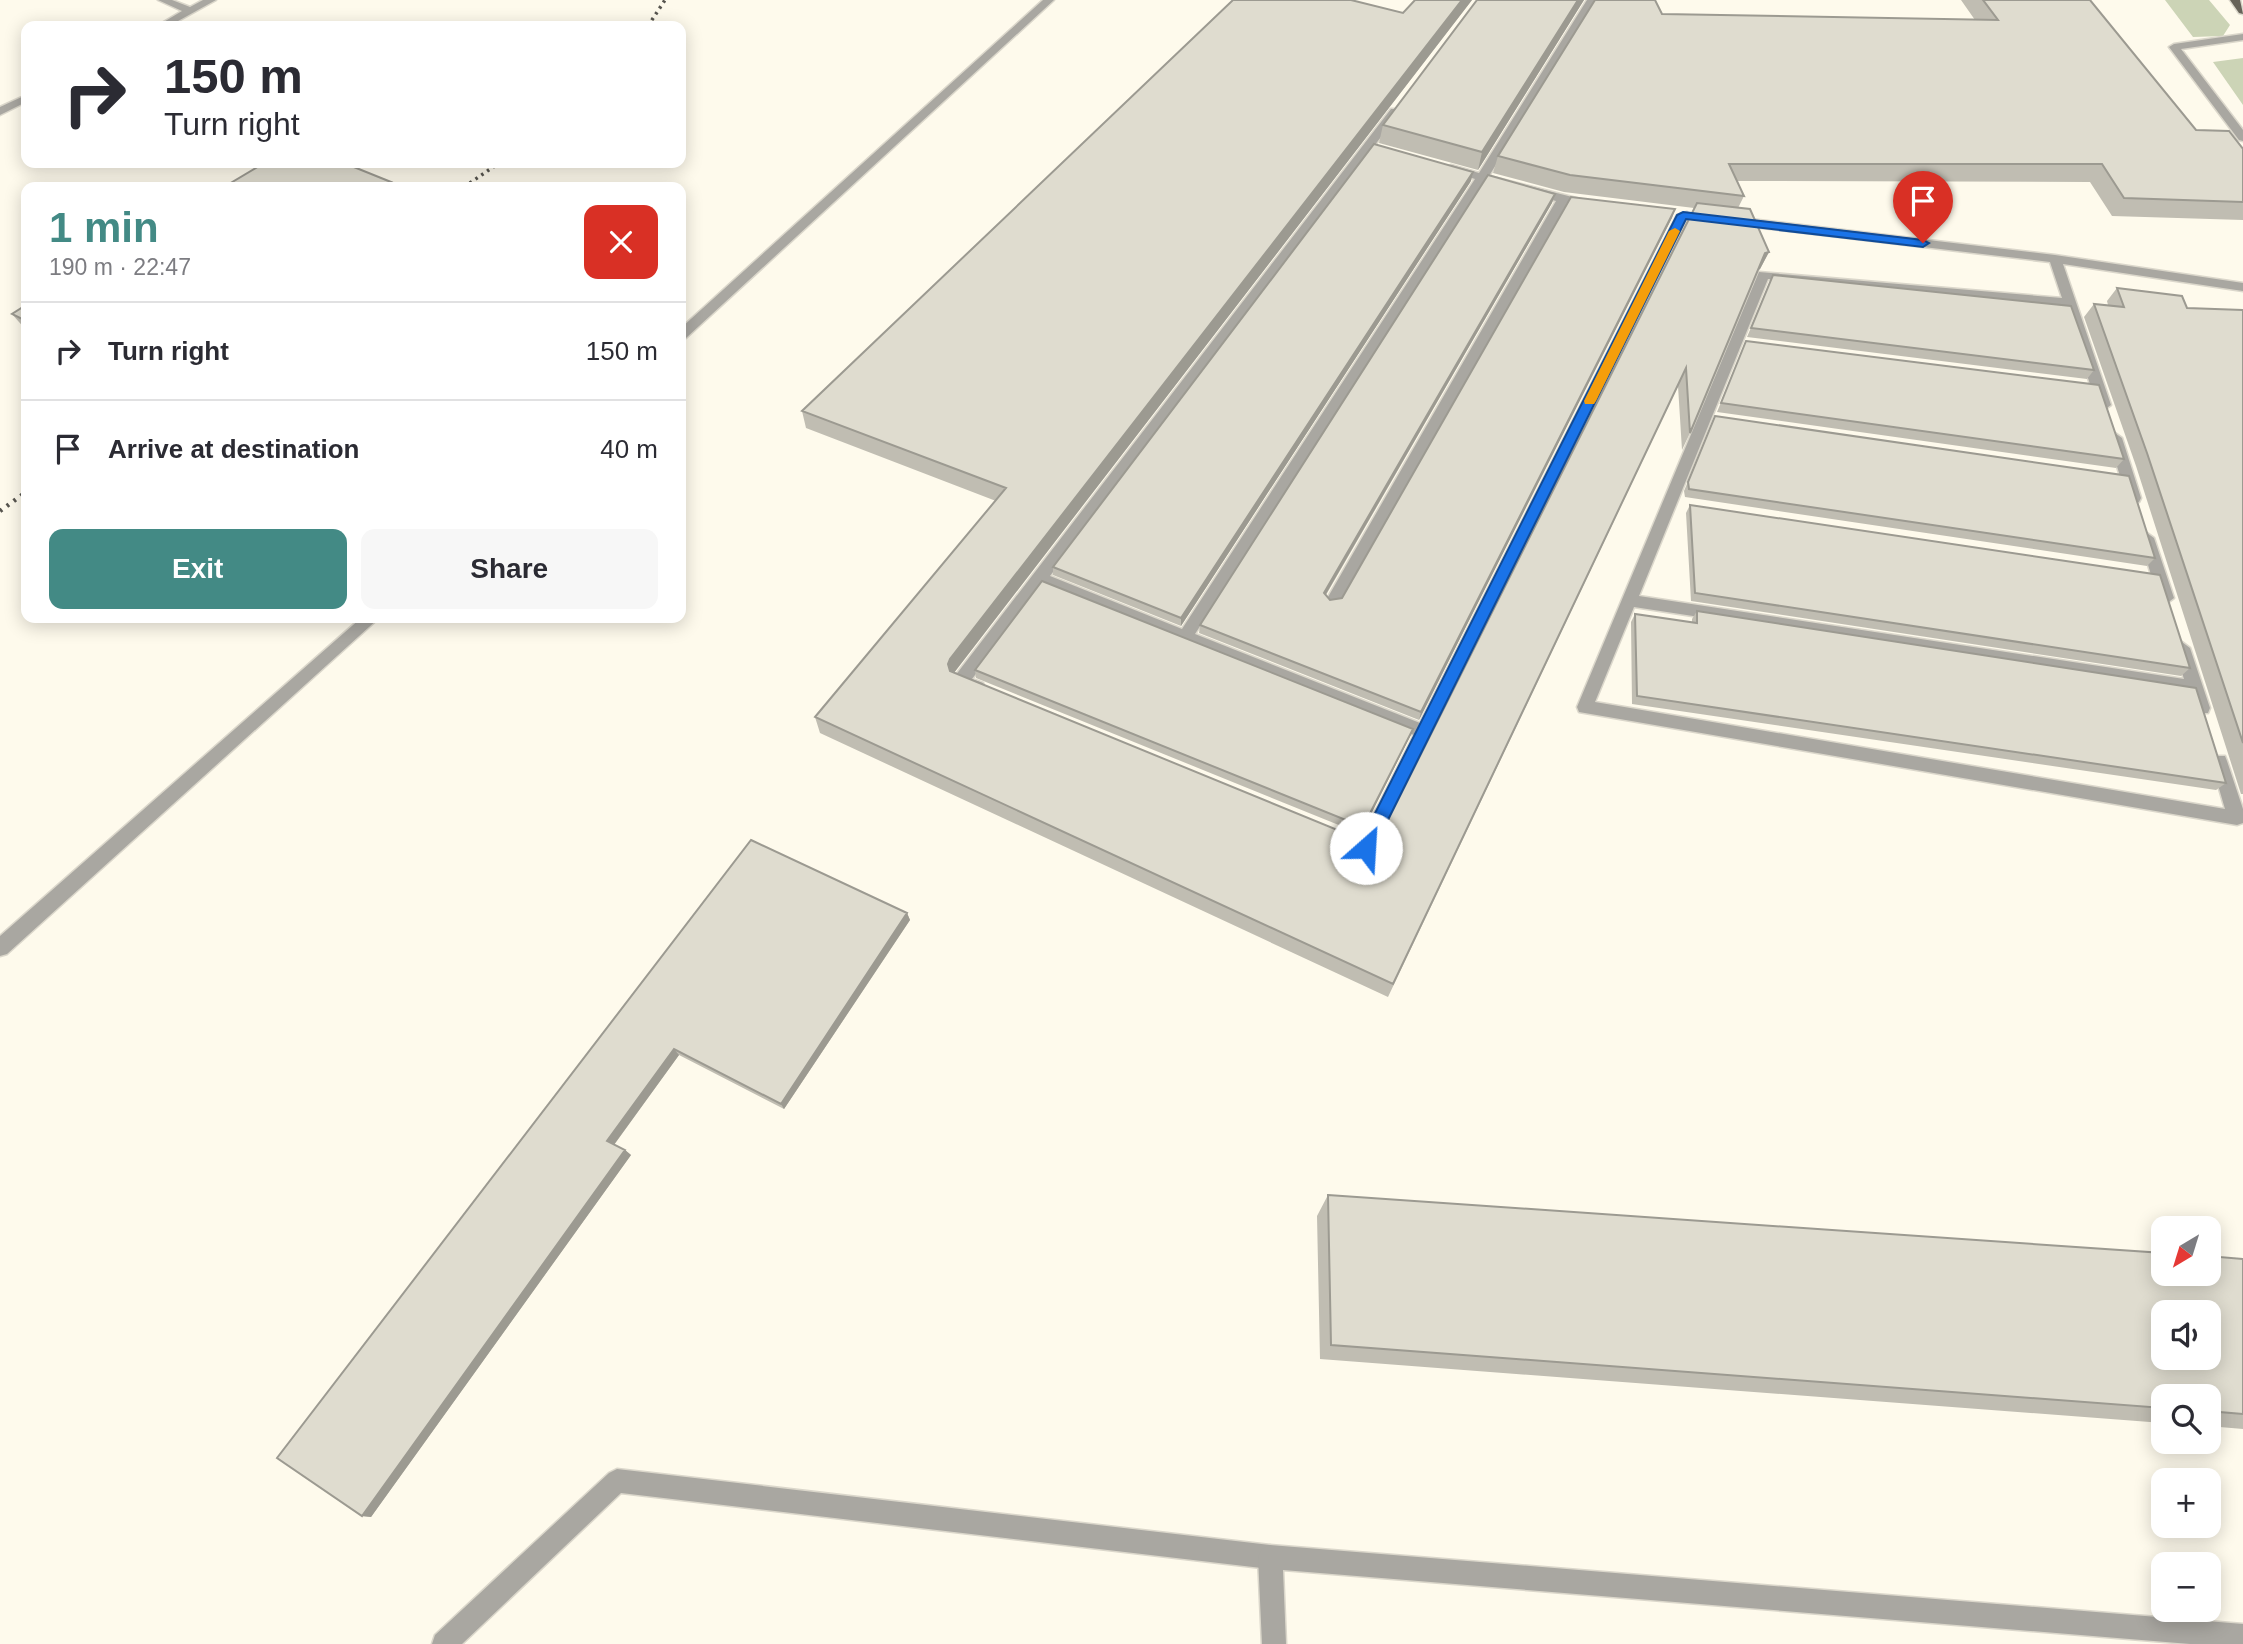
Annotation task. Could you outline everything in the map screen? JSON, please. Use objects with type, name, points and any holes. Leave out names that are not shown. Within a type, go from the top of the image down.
[{"type":"main road","points":[[2235,0],[2243,11]]},
{"type":"street","points":[[163,0],[190,11]]},
{"type":"street","points":[[171,21],[211,0]]},
{"type":"street","points":[[686,330],[1049,0]]},
{"type":"street","points":[[1185,637],[1482,177],[1592,0]]},
{"type":"street","points":[[2243,37],[2174,47],[2243,138]]},
{"type":"street","points":[[0,112],[21,101]]},
{"type":"street","points":[[986,692],[961,681],[1375,148],[1400,104]]},
{"type":"street","points":[[1444,167],[1563,199],[1603,205]]},
{"type":"street","points":[[1333,601],[1563,199]]},
{"type":"street","points":[[1340,837],[1366,848],[1682,215]]},
{"type":"street","points":[[1717,219],[2055,259],[2243,287]]},
{"type":"street","points":[[2055,259],[2071,303],[2092,386],[2121,476],[2141,521],[2152,575],[2171,613]]},
{"type":"street","points":[[2071,303],[1763,275],[1742,343],[1676,504],[1629,600],[1585,707],[2236,818],[2216,752]]},
{"type":"street","points":[[1039,578],[1424,732]]},
{"type":"street","points":[[1629,600],[2195,687]]},
{"type":"street","points":[[0,948],[365,623]]},
{"type":"street","points":[[2179,638],[2207,726]]},
{"type":"street","points":[[444,1644],[617,1481],[1270,1557],[2243,1636]]},
{"type":"street","points":[[1270,1557],[1274,1644]]},
{"type":"green space","points":[[2165,0],[2209,0],[2230,25],[2223,36],[2193,37]]},
{"type":"green space","points":[[2243,58],[2243,105],[2213,62]]},
{"type":"building","points":[[1233,0],[1351,0],[1403,13],[1415,0],[1462,0],[950,659],[950,671],[1369,843],[1378,840],[1697,203],[1750,209],[1769,252],[1765,253],[1690,433],[1686,368],[1393,984],[815,717],[1006,488],[802,411]]},
{"type":"building","points":[[1477,0],[1578,0],[1482,152],[1383,125]]},
{"type":"building","points":[[1595,0],[1655,0],[1662,14],[1998,20],[1983,0],[2090,0],[2196,130],[2229,131],[2243,149],[2243,202],[2124,198],[2102,164],[1729,164],[1744,196],[1570,175],[1498,156]]},
{"type":"building","points":[[1374,144],[1473,172],[1181,618],[1053,567]]},
{"type":"building","points":[[256,168],[356,168],[391,182],[232,182]]},
{"type":"building","points":[[1488,175],[1555,194],[1324,593],[1330,600],[1342,598],[1571,197],[1675,209],[1421,712],[1200,625]]},
{"type":"building","points":[[1773,275],[2071,306],[2094,370],[1751,328]]},
{"type":"building","points":[[2117,288],[2182,296],[2187,308],[2243,310],[2243,743],[2147,453],[2094,304],[2124,307]]},
{"type":"building","points":[[21,308],[21,318],[12,314]]},
{"type":"building","points":[[1746,341],[2099,385],[2124,459],[1721,403]]},
{"type":"building","points":[[1715,416],[2129,476],[2155,558],[1689,489],[1688,482]]},
{"type":"building","points":[[1690,505],[2160,575],[2190,668],[1695,593]]},
{"type":"building","points":[[1042,581],[1413,729],[1363,827],[975,670]]},
{"type":"building","points":[[1697,611],[2196,688],[2226,783],[1637,696],[1635,614],[1697,623]]},
{"type":"building","points":[[751,840],[907,913],[781,1104],[674,1049],[607,1141],[625,1150],[362,1516],[277,1458]]},
{"type":"building","points":[[1328,1195],[2151,1252],[2151,1286],[2221,1286],[2221,1257],[2243,1259],[2243,1414],[2221,1412],[2221,1384],[2151,1384],[2151,1407],[1331,1345]]},
{"type":"railway","points":[[651,21],[665,0]]},
{"type":"railway","points":[[471,182],[492,168]]},
{"type":"railway","points":[[0,511],[21,496]]},
{"type":"slow traffic","points":[[1590,401],[1675,231]]},
{"type":"route","points":[[1366,848],[1683,215],[1923,243]]}]
